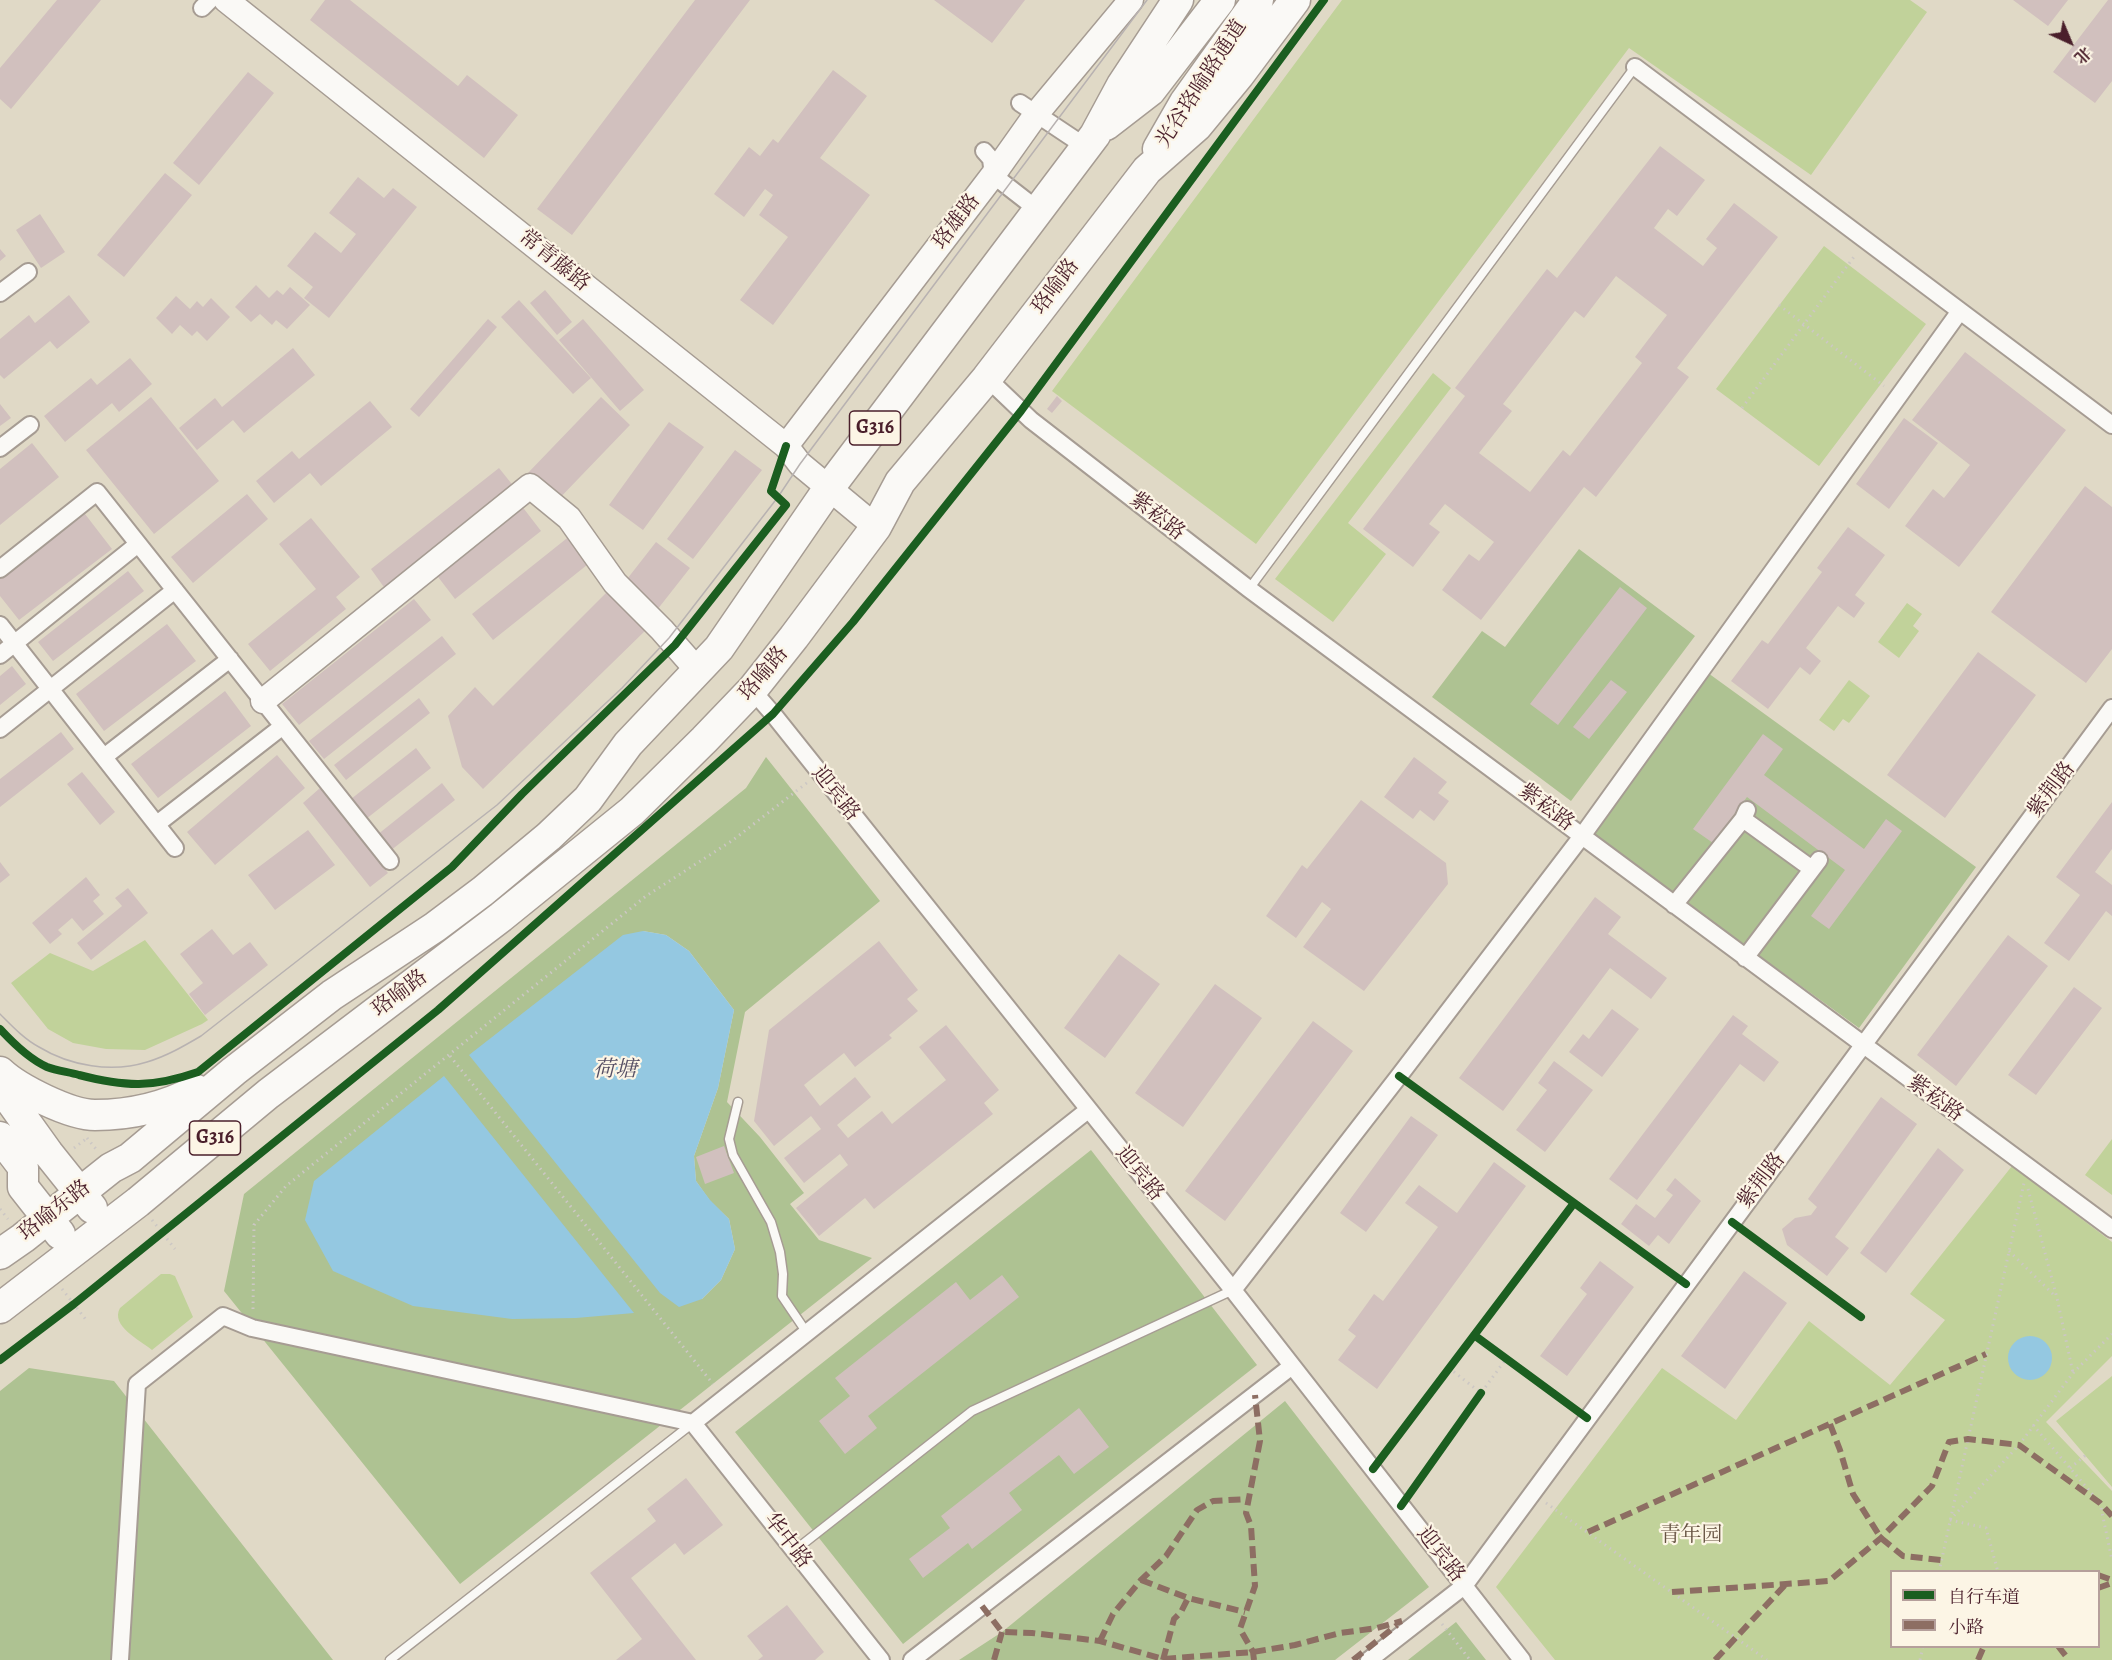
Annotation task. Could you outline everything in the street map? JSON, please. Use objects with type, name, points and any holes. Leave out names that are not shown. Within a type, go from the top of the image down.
[{"type":"highway","name":"珞喻路","points":[[111,1168],[130,1158],[234,1071],[332,995],[435,927],[548,837],[588,799],[628,744],[719,648],[829,488],[1090,141],[1122,85],[1178,0]]},
{"type":"highway","name":"光谷珞喻路通道","points":[[1090,141],[1150,91],[1220,0]]},
{"type":"highway","name":"光谷珞喻路通道","points":[[1147,170],[1185,102],[1258,0]]},
{"type":"highway","name":"珞喻路","points":[[106,1227],[268,1094],[501,917],[632,811],[752,690],[876,527],[900,482],[987,378],[1147,170],[1197,126],[1239,75],[1295,0]]},
{"type":"highway","points":[[0,1072],[32,1094],[93,1116],[142,1111],[174,1102],[234,1071]]},
{"type":"highway","points":[[0,1086],[106,1227]]},
{"type":"highway","points":[[0,1137],[23,1167],[23,1187],[73,1251]]},
{"type":"highway","name":"珞喻东路","points":[[0,1254],[111,1168]]},
{"type":"highway","name":"珞喻东路","points":[[0,1308],[106,1227]]},
{"type":"street","name":"常青藤路","points":[[225,0],[786,446],[800,464],[876,527]]},
{"type":"street","name":"珞雄路","points":[[786,446],[993,174],[1029,108],[1131,0]]},
{"type":"street","points":[[1635,67],[2112,425]]},
{"type":"street","points":[[1029,108],[1090,141]]},
{"type":"street","points":[[984,151],[991,159],[993,174],[1038,210]]},
{"type":"street","points":[[0,294],[28,272]]},
{"type":"street","points":[[1233,1290],[1582,836],[1960,311]]},
{"type":"street","name":"紫菘路","points":[[987,378],[1031,420],[1249,589],[2112,1229]]},
{"type":"street","points":[[0,448],[30,425]]},
{"type":"street","points":[[263,701],[523,479],[570,518],[615,583],[662,630],[698,671]]},
{"type":"street","points":[[0,569],[97,492],[390,861]]},
{"type":"street","points":[[0,655],[138,544]]},
{"type":"street","points":[[0,729],[175,590]]},
{"type":"street","points":[[0,625],[175,848]]},
{"type":"street","points":[[104,757],[230,659]]},
{"type":"street","name":"迎宾路","points":[[752,690],[1233,1290],[1522,1660]]},
{"type":"street","name":"紫荆路","points":[[1369,1660],[1464,1586],[2112,708]]},
{"type":"street","points":[[157,824],[283,726]]},
{"type":"street","points":[[1674,905],[1745,814],[1815,864],[1745,958]]},
{"type":"street","points":[[120,1660],[137,1384],[223,1316],[252,1328],[693,1422],[1088,1110]]},
{"type":"street","points":[[912,1660],[1292,1366]]},
{"type":"street","name":"华中路","points":[[693,1422],[881,1660]]},
{"type":"lane","points":[[1249,589],[1635,67]]},
{"type":"lane","points":[[738,1102],[729,1139],[733,1155],[771,1222],[780,1252],[783,1274],[782,1296],[807,1332]]},
{"type":"lane","points":[[795,1551],[972,1412],[1233,1290]]},
{"type":"lane","points":[[390,1660],[693,1422]]},
{"type":"path","points":[[1742,408],[1866,240]]},
{"type":"path","points":[[1779,305],[1898,397]]},
{"type":"path","points":[[252,1328],[254,1225],[286,1186],[646,896],[733,840],[818,774]]},
{"type":"path","points":[[450,1056],[724,1398]]},
{"type":"path","points":[[1939,1570],[2025,1178],[2057,1298],[2073,1373]]},
{"type":"path","points":[[154,1239],[171,1225]]},
{"type":"path","points":[[2009,1251],[2057,1298]]},
{"type":"path","points":[[65,1311],[81,1298]]},
{"type":"path","points":[[1950,1520],[2019,1445],[2073,1373],[2112,1334]]},
{"type":"path","points":[[1498,1353],[1515,1366]]},
{"type":"path","points":[[1475,1403],[1506,1359]]},
{"type":"path","points":[[1442,1377],[1455,1360]]},
{"type":"path","points":[[1449,1368],[1481,1393]]},
{"type":"path","points":[[2033,1425],[2100,1503],[2112,1560]]},
{"type":"path","points":[[2070,1468],[2086,1455]]},
{"type":"path","points":[[1532,1493],[1767,1660]]},
{"type":"path","points":[[1950,1520],[1986,1528],[1997,1570]]},
{"type":"path","points":[[1431,1611],[1470,1660]]},
{"type":"green space","points":[[1342,0],[1910,0],[1927,12],[1811,175],[1629,48],[1256,544],[1052,391]]},
{"type":"green space","points":[[1824,246],[1926,324],[1819,466],[1716,389]]},
{"type":"green space","points":[[1433,373],[1451,388],[1348,523],[1386,554],[1333,622],[1275,579]]},
{"type":"green space","points":[[1579,549],[1695,636],[1571,801],[1432,697],[1482,631],[1505,647]]},
{"type":"green space","points":[[1907,603],[1922,614],[1913,626],[1919,631],[1899,658],[1878,642]]},
{"type":"green space","points":[[1708,673],[1976,867],[1859,1028],[1591,834]]},
{"type":"green space","points":[[1849,680],[1870,696],[1849,723],[1843,719],[1834,731],[1819,720]]},
{"type":"green space","points":[[766,757],[880,901],[745,1012],[727,1102],[760,1137],[804,1193],[790,1204],[819,1240],[872,1258],[460,1584],[224,1291],[244,1194],[746,788]],"holes":[[[643,931],[666,935],[689,951],[734,1010],[718,1088],[694,1156],[696,1181],[710,1201],[729,1219],[735,1249],[721,1280],[702,1299]]]},
{"type":"green space","points":[[145,940],[208,1020],[145,1050],[106,1049],[73,1043],[48,1029],[11,983],[50,953],[93,971]]},
{"type":"green space","points":[[2112,1139],[2112,1195],[2085,1175]]},
{"type":"green space","points":[[1091,1150],[1257,1365],[903,1644],[735,1432]]},
{"type":"green space","name":"青年园","points":[[2012,1166],[2112,1242],[2112,1356],[2046,1422],[2112,1491],[2112,1660],[1555,1660],[1496,1587],[1662,1368],[1736,1420],[1809,1321],[1890,1385],[1945,1320],[1910,1294]]},
{"type":"green space","points":[[161,1274],[175,1276],[193,1317],[152,1350],[123,1327],[118,1315],[120,1308]]},
{"type":"green space","points":[[29,1368],[114,1381],[333,1660],[0,1660],[0,1391]]},
{"type":"green space","points":[[2112,1376],[2112,1487],[2056,1421]]},
{"type":"green space","points":[[1285,1401],[1429,1587],[1335,1660],[959,1660],[1002,1632]]},
{"type":"green space","points":[[1456,1622],[1486,1660],[1408,1660]]},
{"type":"water","name":"荷塘","points":[[643,931],[666,935],[689,951],[734,1010],[718,1088],[694,1156],[696,1181],[710,1200],[729,1219],[735,1249],[721,1280],[702,1299],[679,1307],[660,1293],[469,1055],[623,935]]},
{"type":"water","points":[[444,1076],[634,1313],[576,1318],[512,1319],[413,1306],[333,1271],[305,1220],[314,1181]]},
{"type":"water","points":[[2030,1336],[2039,1337],[2046,1342],[2051,1349],[2051,1367],[2046,1374],[2039,1379],[2030,1380],[2021,1379],[2014,1374],[2009,1367],[2008,1358],[2009,1349],[2014,1342],[2021,1337]]},
{"type":"building","points":[[57,0],[101,0],[11,109],[0,99],[0,68]]},
{"type":"building","points":[[325,0],[350,0],[458,86],[467,75],[518,115],[484,158],[310,20]]},
{"type":"building","points":[[695,0],[750,0],[572,235],[537,209]]},
{"type":"building","points":[[934,0],[1025,0],[992,43]]},
{"type":"building","points":[[2013,0],[2068,0],[2048,26]]},
{"type":"building","points":[[2108,0],[2112,0],[2112,81],[2095,103],[2053,72]]},
{"type":"building","points":[[833,70],[867,96],[820,158],[870,195],[773,325],[740,300],[788,237],[759,215],[773,195],[765,189],[744,217],[714,194],[749,147],[760,156],[773,139],[778,143]]},
{"type":"building","points":[[248,72],[274,93],[199,185],[173,163]]},
{"type":"building","points":[[1660,146],[1705,180],[1677,216],[1668,209],[1654,228],[1703,266],[1717,248],[1706,239],[1734,203],[1778,237],[1677,368],[1689,377],[1596,497],[1584,487],[1481,620],[1442,590],[1469,554],[1479,561],[1494,542],[1445,504],[1429,524],[1440,532],[1413,567],[1363,529],[1465,396],[1455,388],[1547,269],[1557,278]],"holes":[[[1616,276],[1667,315],[1635,357],[1642,363],[1570,456],[1563,450],[1530,492],[1479,453],[1512,411],[1503,404],[1575,311],[1584,318]]]},
{"type":"building","points":[[165,173],[192,195],[124,277],[97,255]]},
{"type":"building","points":[[358,177],[384,198],[393,188],[417,207],[329,318],[304,298],[313,287],[287,266],[315,232],[341,253],[356,234],[329,213]]},
{"type":"building","points":[[40,214],[65,252],[41,268],[16,230]]},
{"type":"building","points":[[0,249],[6,256],[0,261]]},
{"type":"building","points":[[256,285],[269,298],[277,290],[283,295],[290,287],[310,305],[287,329],[276,320],[272,325],[260,314],[251,322],[235,307]]},
{"type":"building","points":[[545,290],[572,322],[557,335],[530,303]]},
{"type":"building","points":[[69,295],[90,322],[57,349],[50,341],[4,379],[0,375],[0,339],[29,315],[35,323]]},
{"type":"building","points":[[176,296],[190,309],[197,301],[203,307],[211,298],[230,317],[207,341],[197,331],[192,336],[180,325],[172,334],[156,318]]},
{"type":"building","points":[[519,300],[591,378],[573,394],[501,317]]},
{"type":"building","points":[[488,319],[497,327],[419,417],[410,409]]},
{"type":"building","points":[[583,319],[644,390],[620,411],[559,340]]},
{"type":"building","points":[[293,348],[315,375],[244,433],[233,420],[197,450],[179,428],[215,398],[222,407]]},
{"type":"building","points":[[1965,352],[2066,430],[1959,567],[1905,526],[1933,489],[1944,498],[1970,465],[1912,420]]},
{"type":"building","points":[[130,358],[152,384],[119,412],[112,403],[65,442],[44,416],[91,378],[97,385]]},
{"type":"building","points":[[1057,396],[1062,401],[1052,413],[1047,409]]},
{"type":"building","points":[[151,397],[219,481],[154,534],[86,450]]},
{"type":"building","points":[[601,397],[630,425],[555,503],[526,475]]},
{"type":"building","points":[[370,401],[392,427],[321,486],[310,473],[274,503],[256,481],[292,451],[299,459]]},
{"type":"building","points":[[0,404],[11,418],[0,426]]},
{"type":"building","points":[[1904,418],[1938,443],[1889,509],[1856,484]]},
{"type":"building","points":[[669,422],[704,447],[643,530],[609,505]]},
{"type":"building","points":[[32,443],[59,477],[0,525],[0,469]]},
{"type":"building","points":[[735,450],[762,470],[693,559],[667,539]]},
{"type":"building","points":[[499,468],[515,488],[386,590],[371,569]]},
{"type":"building","points":[[2085,486],[2112,507],[2112,649],[2086,683],[1991,612]]},
{"type":"building","points":[[247,494],[268,519],[193,583],[171,557]]},
{"type":"building","points":[[521,505],[541,531],[455,599],[435,573]]},
{"type":"building","points":[[85,514],[112,549],[19,620],[0,596],[0,579]]},
{"type":"building","points":[[311,518],[360,577],[336,597],[346,609],[270,671],[248,644],[316,589],[279,544]]},
{"type":"building","points":[[1848,527],[1885,555],[1855,595],[1865,603],[1854,618],[1838,606],[1806,648],[1821,661],[1810,675],[1800,667],[1768,709],[1731,681],[1762,640],[1768,644],[1822,572],[1817,568]]},
{"type":"building","points":[[571,535],[592,561],[493,640],[472,614]]},
{"type":"building","points":[[656,542],[690,568],[657,610],[624,583]]},
{"type":"building","points":[[128,571],[144,591],[53,661],[38,642]]},
{"type":"building","points":[[1620,587],[1647,608],[1558,725],[1530,704]]},
{"type":"building","points":[[611,588],[648,628],[483,789],[462,767],[448,716],[475,687],[493,706]]},
{"type":"building","points":[[414,599],[431,620],[299,725],[282,704]]},
{"type":"building","points":[[167,624],[196,661],[104,731],[76,694]]},
{"type":"building","points":[[442,636],[456,654],[324,759],[309,741]]},
{"type":"building","points":[[1978,652],[2036,695],[1945,818],[1887,775]]},
{"type":"building","points":[[12,666],[26,684],[0,705],[0,676]]},
{"type":"building","points":[[1611,680],[1627,692],[1589,739],[1573,727]]},
{"type":"building","points":[[225,691],[251,726],[158,798],[131,764]]},
{"type":"building","points":[[419,698],[430,713],[346,780],[334,765]]},
{"type":"building","points":[[61,732],[74,749],[0,807],[0,779]]},
{"type":"building","points":[[1763,734],[1783,749],[1764,775],[1864,849],[1886,819],[1902,831],[1829,929],[1811,916],[1845,870],[1747,797],[1713,843],[1693,829]]},
{"type":"building","points":[[416,748],[431,768],[366,819],[351,799]]},
{"type":"building","points":[[277,755],[305,788],[215,865],[187,832]]},
{"type":"building","points":[[1414,757],[1447,782],[1438,793],[1449,801],[1434,821],[1420,810],[1413,819],[1384,797]]},
{"type":"building","points":[[82,772],[115,812],[100,825],[67,784]]},
{"type":"building","points":[[442,783],[455,800],[390,851],[377,835]]},
{"type":"building","points":[[320,788],[388,873],[370,887],[303,803]]},
{"type":"building","points":[[1361,800],[1446,863],[1448,884],[1364,991],[1303,947],[1331,909],[1322,902],[1296,938],[1266,916],[1302,865],[1307,869]]},
{"type":"building","points":[[2112,802],[2112,849],[2095,872],[2112,885],[2112,916],[2106,911],[2069,961],[2044,943],[2080,895],[2056,877]]},
{"type":"building","points":[[308,830],[335,865],[275,910],[248,875]]},
{"type":"building","points":[[0,862],[10,875],[0,883]]},
{"type":"building","points":[[86,877],[100,895],[93,901],[104,914],[83,931],[72,918],[58,930],[62,934],[50,944],[32,923]]},
{"type":"building","points":[[128,888],[148,913],[91,960],[77,943],[122,906],[115,898]]},
{"type":"building","points":[[1595,897],[1621,917],[1608,934],[1667,978],[1651,999],[1610,968],[1503,1111],[1459,1078]]},
{"type":"building","points":[[212,929],[233,955],[250,942],[268,965],[205,1015],[189,994],[203,983],[180,954]]},
{"type":"building","points":[[2008,935],[2048,966],[1956,1086],[1917,1055]]},
{"type":"building","points":[[879,941],[918,990],[907,999],[918,1011],[889,1035],[892,1038],[855,1067],[844,1053],[804,1085],[820,1106],[855,1077],[871,1097],[837,1125],[848,1138],[882,1111],[892,1124],[946,1080],[919,1047],[946,1025],[999,1090],[984,1103],[993,1114],[874,1209],[865,1198],[819,1236],[796,1208],[848,1165],[840,1154],[804,1183],[784,1158],[821,1129],[811,1116],[774,1146],[754,1121],[769,1030]]},
{"type":"building","points":[[1119,954],[1160,984],[1105,1058],[1064,1028]]},
{"type":"building","points":[[1215,984],[1262,1018],[1183,1127],[1135,1093]]},
{"type":"building","points":[[2074,987],[2102,1008],[2036,1095],[2008,1075]]},
{"type":"building","points":[[1612,1009],[1639,1029],[1602,1077],[1569,1052],[1583,1034],[1589,1039]]},
{"type":"building","points":[[1733,1015],[1748,1026],[1742,1034],[1779,1062],[1764,1082],[1740,1064],[1637,1200],[1609,1179]]},
{"type":"building","points":[[1313,1021],[1353,1051],[1225,1221],[1185,1191]]},
{"type":"building","points":[[1554,1061],[1593,1090],[1545,1152],[1516,1130],[1547,1090],[1538,1083]]},
{"type":"building","points":[[1881,1097],[1917,1124],[1835,1237],[1849,1248],[1827,1276],[1787,1245],[1782,1229],[1795,1218],[1811,1215],[1817,1207],[1808,1199]]},
{"type":"building","points":[[1411,1116],[1438,1135],[1366,1232],[1340,1213]]},
{"type":"building","points":[[724,1146],[734,1173],[705,1184],[696,1157]]},
{"type":"building","points":[[1938,1148],[1964,1170],[1886,1273],[1860,1253]]},
{"type":"building","points":[[1494,1162],[1526,1186],[1377,1389],[1338,1360],[1356,1336],[1348,1330],[1374,1294],[1383,1301],[1438,1227],[1405,1203],[1419,1185],[1457,1213]]},
{"type":"building","points":[[1675,1178],[1701,1201],[1669,1244],[1658,1235],[1649,1246],[1621,1224],[1636,1204],[1655,1218],[1673,1195],[1666,1190]]},
{"type":"building","points":[[1600,1261],[1634,1287],[1567,1376],[1540,1356],[1587,1294],[1580,1288]]},
{"type":"building","points":[[1744,1271],[1787,1303],[1725,1389],[1681,1356]]},
{"type":"building","points":[[1002,1275],[1019,1297],[868,1416],[877,1428],[845,1454],[819,1421],[850,1396],[835,1378],[956,1282],[970,1300]]},
{"type":"building","points":[[1079,1408],[1109,1447],[1074,1474],[1059,1455],[1009,1493],[1022,1510],[972,1549],[968,1543],[923,1578],[909,1559],[950,1528],[941,1516]]},
{"type":"building","points":[[686,1478],[723,1525],[684,1555],[675,1543],[631,1578],[696,1660],[616,1660],[642,1639],[590,1573],[656,1521],[647,1509]]},
{"type":"building","points":[[787,1605],[824,1652],[815,1660],[758,1660],[763,1656],[747,1636]]},
{"type":"tram line","points":[[0,1014],[34,1044],[51,1054],[78,1063],[120,1067],[161,1057],[201,1036],[497,805],[622,688],[669,638],[778,497],[800,464],[1147,0]]},
{"type":"marked path","points":[[1588,1532],[1986,1354]]},
{"type":"marked path","points":[[1254,1660],[1253,1652],[1240,1629],[1255,1586],[1251,1526],[1246,1513],[1260,1441],[1255,1395]]},
{"type":"marked path","points":[[1830,1424],[1853,1494],[1881,1538],[1903,1556],[1941,1560]]},
{"type":"marked path","points":[[1672,1592],[1829,1581],[1881,1538],[1932,1486],[1949,1442],[1968,1439],[2019,1445],[2100,1503],[2112,1516]]},
{"type":"marked path","points":[[1100,1641],[1113,1614],[1141,1580],[1166,1556],[1197,1510],[1213,1501],[1248,1499]]},
{"type":"marked path","points":[[2100,1576],[2112,1580]]},
{"type":"marked path","points":[[1141,1580],[1188,1598],[1245,1612]]},
{"type":"marked path","points":[[2100,1587],[2112,1583]]},
{"type":"marked path","points":[[1715,1660],[1785,1585]]},
{"type":"marked path","points":[[1163,1660],[1174,1619],[1181,1612],[1188,1598]]},
{"type":"marked path","points":[[982,1606],[1002,1632],[1100,1641],[1163,1659],[1253,1652],[1402,1621]]},
{"type":"marked path","points":[[1353,1660],[1397,1625]]},
{"type":"marked path","points":[[994,1660],[1002,1632]]},
{"type":"marked path","points":[[1978,1660],[1983,1648]]},
{"type":"marked path","points":[[2060,1648],[2069,1660]]},
{"type":"cycle path","points":[[0,1360],[74,1304],[438,1010],[773,714],[853,622],[1021,411],[1324,0]]},
{"type":"cycle path","points":[[0,1029],[41,1064],[55,1070],[96,1079],[139,1084],[167,1081],[198,1072],[452,867],[522,794],[675,645],[786,505],[771,491],[786,446]]},
{"type":"cycle path","points":[[1399,1076],[1686,1284]]},
{"type":"cycle path","points":[[1373,1469],[1574,1203]]},
{"type":"cycle path","points":[[1732,1222],[1861,1317]]},
{"type":"cycle path","points":[[1474,1335],[1587,1418]]},
{"type":"cycle path","points":[[1401,1506],[1481,1393]]}]
